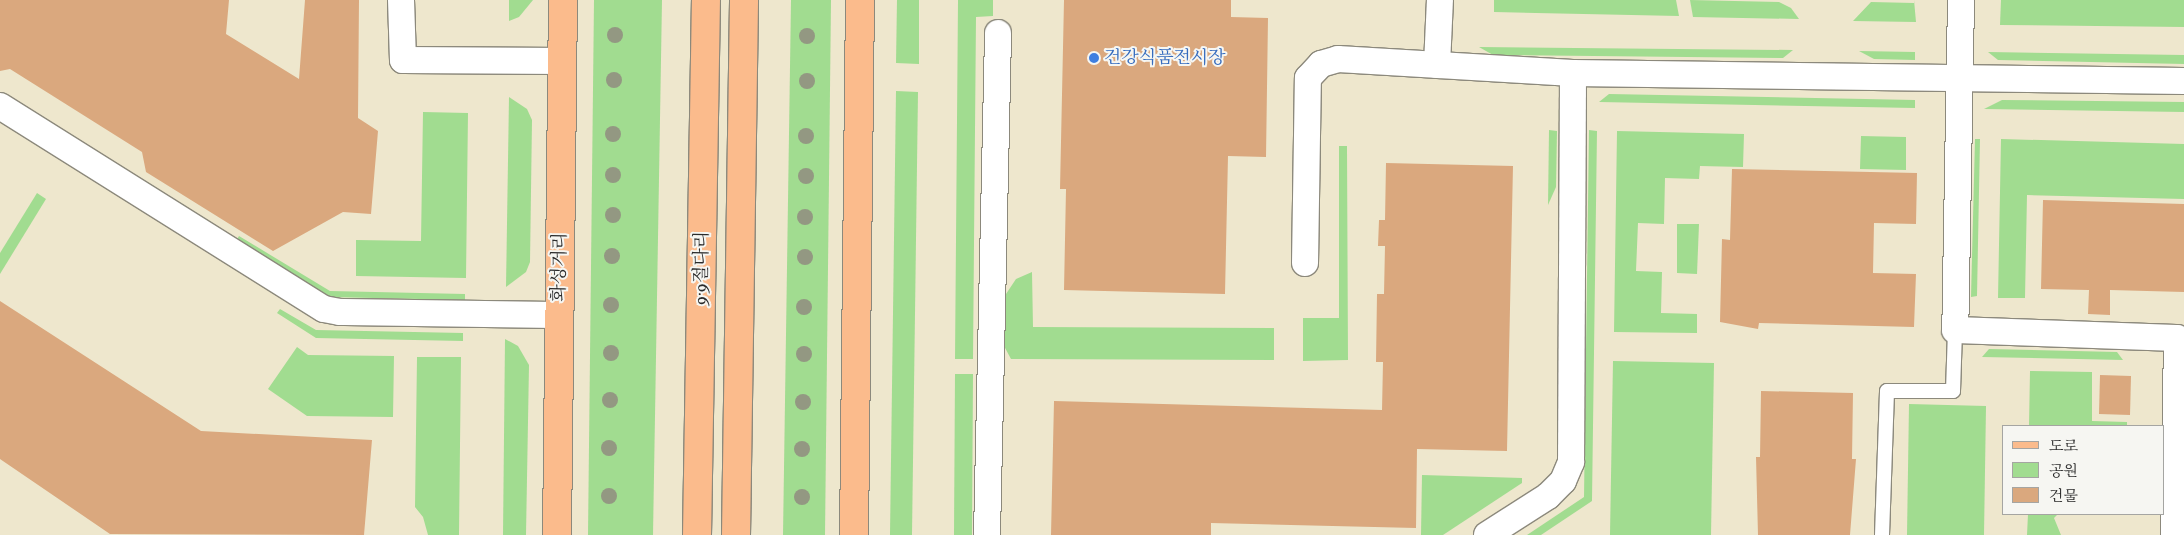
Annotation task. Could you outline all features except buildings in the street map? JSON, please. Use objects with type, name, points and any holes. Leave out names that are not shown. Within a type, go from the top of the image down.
[{"type":"main road","name":"화성거리","points":[[556,535],[563,0]]},
{"type":"main road","name":"9·9절다리","points":[[698,535],[706,0]]},
{"type":"main road","points":[[736,535],[744,0]]},
{"type":"main road","points":[[854,535],[860,0]]},
{"type":"street","points":[[401,0],[403,60],[563,61]]},
{"type":"street","points":[[1437,65],[1440,0]]},
{"type":"street","points":[[1961,0],[1955,330],[2177,338],[2174,535]]},
{"type":"street","points":[[987,535],[998,33]]},
{"type":"street","points":[[1305,263],[1308,78],[1321,64],[1338,59],[1573,73],[2184,80]]},
{"type":"street","points":[[1487,535],[1548,496],[1563,481],[1571,462],[1573,73]]},
{"type":"street","points":[[0,106],[324,309],[340,312],[559,315]]},
{"type":"lane","points":[[1882,535],[1887,391],[1953,391],[1955,330]]},
{"type":"green space","points":[[509,0],[533,0],[519,17],[509,21]]},
{"type":"green space","points":[[594,0],[662,0],[653,535],[588,535]]},
{"type":"green space","points":[[791,0],[831,0],[825,535],[783,535]]},
{"type":"green space","points":[[897,0],[919,0],[919,64],[896,63]]},
{"type":"green space","points":[[958,0],[993,0],[993,16],[976,17],[973,359],[955,359]]},
{"type":"green space","points":[[1494,0],[1676,0],[1679,16],[1494,12]]},
{"type":"green space","points":[[1690,0],[1779,2],[1791,8],[1799,19],[1693,17]]},
{"type":"green space","points":[[1914,0],[1916,22],[1853,21],[1871,2],[1914,3]]},
{"type":"green space","points":[[2001,0],[2184,0],[2184,27],[2000,25]]},
{"type":"green space","points":[[1479,47],[1793,50],[1783,58],[1493,55]]},
{"type":"green space","points":[[1859,51],[1915,52],[1915,60],[1874,59]]},
{"type":"green space","points":[[1988,52],[2184,55],[2184,64],[1998,60]]},
{"type":"green space","points":[[896,91],[918,92],[912,535],[890,535]]},
{"type":"green space","points":[[1609,94],[1915,100],[1915,108],[1599,102]]},
{"type":"green space","points":[[509,97],[527,109],[532,120],[530,262],[526,272],[506,287]]},
{"type":"green space","points":[[2002,100],[2184,102],[2184,112],[1984,109]]},
{"type":"green space","points":[[423,112],[468,113],[466,278],[356,276],[356,240],[421,241]]},
{"type":"green space","points":[[1549,130],[1557,131],[1556,187],[1548,205]]},
{"type":"green space","points":[[1589,130],[1597,131],[1592,501],[1541,535],[1527,535],[1584,497]]},
{"type":"green space","points":[[1617,131],[1744,134],[1743,167],[1700,166],[1699,179],[1665,178],[1664,224],[1638,223],[1636,271],[1662,272],[1661,313],[1697,314],[1697,333],[1614,332]]},
{"type":"green space","points":[[1861,136],[1906,137],[1906,170],[1860,169]]},
{"type":"green space","points":[[1975,139],[1980,139],[1977,296],[1971,297]]},
{"type":"green space","points":[[2001,139],[2184,144],[2184,199],[2027,195],[2025,298],[1998,298]]},
{"type":"green space","points":[[1339,146],[1347,146],[1348,360],[1303,361],[1303,318],[1339,318]]},
{"type":"green space","points":[[37,193],[46,199],[0,274],[0,253]]},
{"type":"green space","points":[[1677,224],[1699,224],[1697,274],[1677,273]]},
{"type":"green space","points":[[239,236],[330,291],[465,294],[465,300],[328,297],[236,241]]},
{"type":"green space","points":[[1032,272],[1033,327],[1274,328],[1274,360],[1011,359],[1004,346],[1006,294],[1016,279]]},
{"type":"green space","points":[[280,309],[316,330],[463,333],[463,341],[316,338],[277,313]]},
{"type":"green space","points":[[505,339],[518,346],[529,365],[526,535],[503,535]]},
{"type":"green space","points":[[297,347],[308,355],[394,356],[393,417],[307,416],[268,389]]},
{"type":"green space","points":[[1989,349],[2117,352],[2123,360],[1982,357]]},
{"type":"green space","points":[[417,357],[461,357],[459,535],[428,535],[423,517],[415,507]]},
{"type":"green space","points":[[1613,361],[1714,363],[1711,535],[1610,535]]},
{"type":"green space","points":[[2030,371],[2092,372],[2092,421],[2127,422],[2127,425],[2029,425]]},
{"type":"green space","points":[[955,374],[973,374],[972,535],[954,535]]},
{"type":"green space","points":[[1909,404],[1986,406],[1984,535],[1907,535]]},
{"type":"green space","points":[[1422,475],[1522,478],[1522,483],[1443,535],[1421,535]]},
{"type":"green space","points":[[2028,515],[2057,515],[2054,518],[2061,535],[2027,535]]},
{"type":"place","name":"건강식품전시장","points":[[1094,58]]}]
